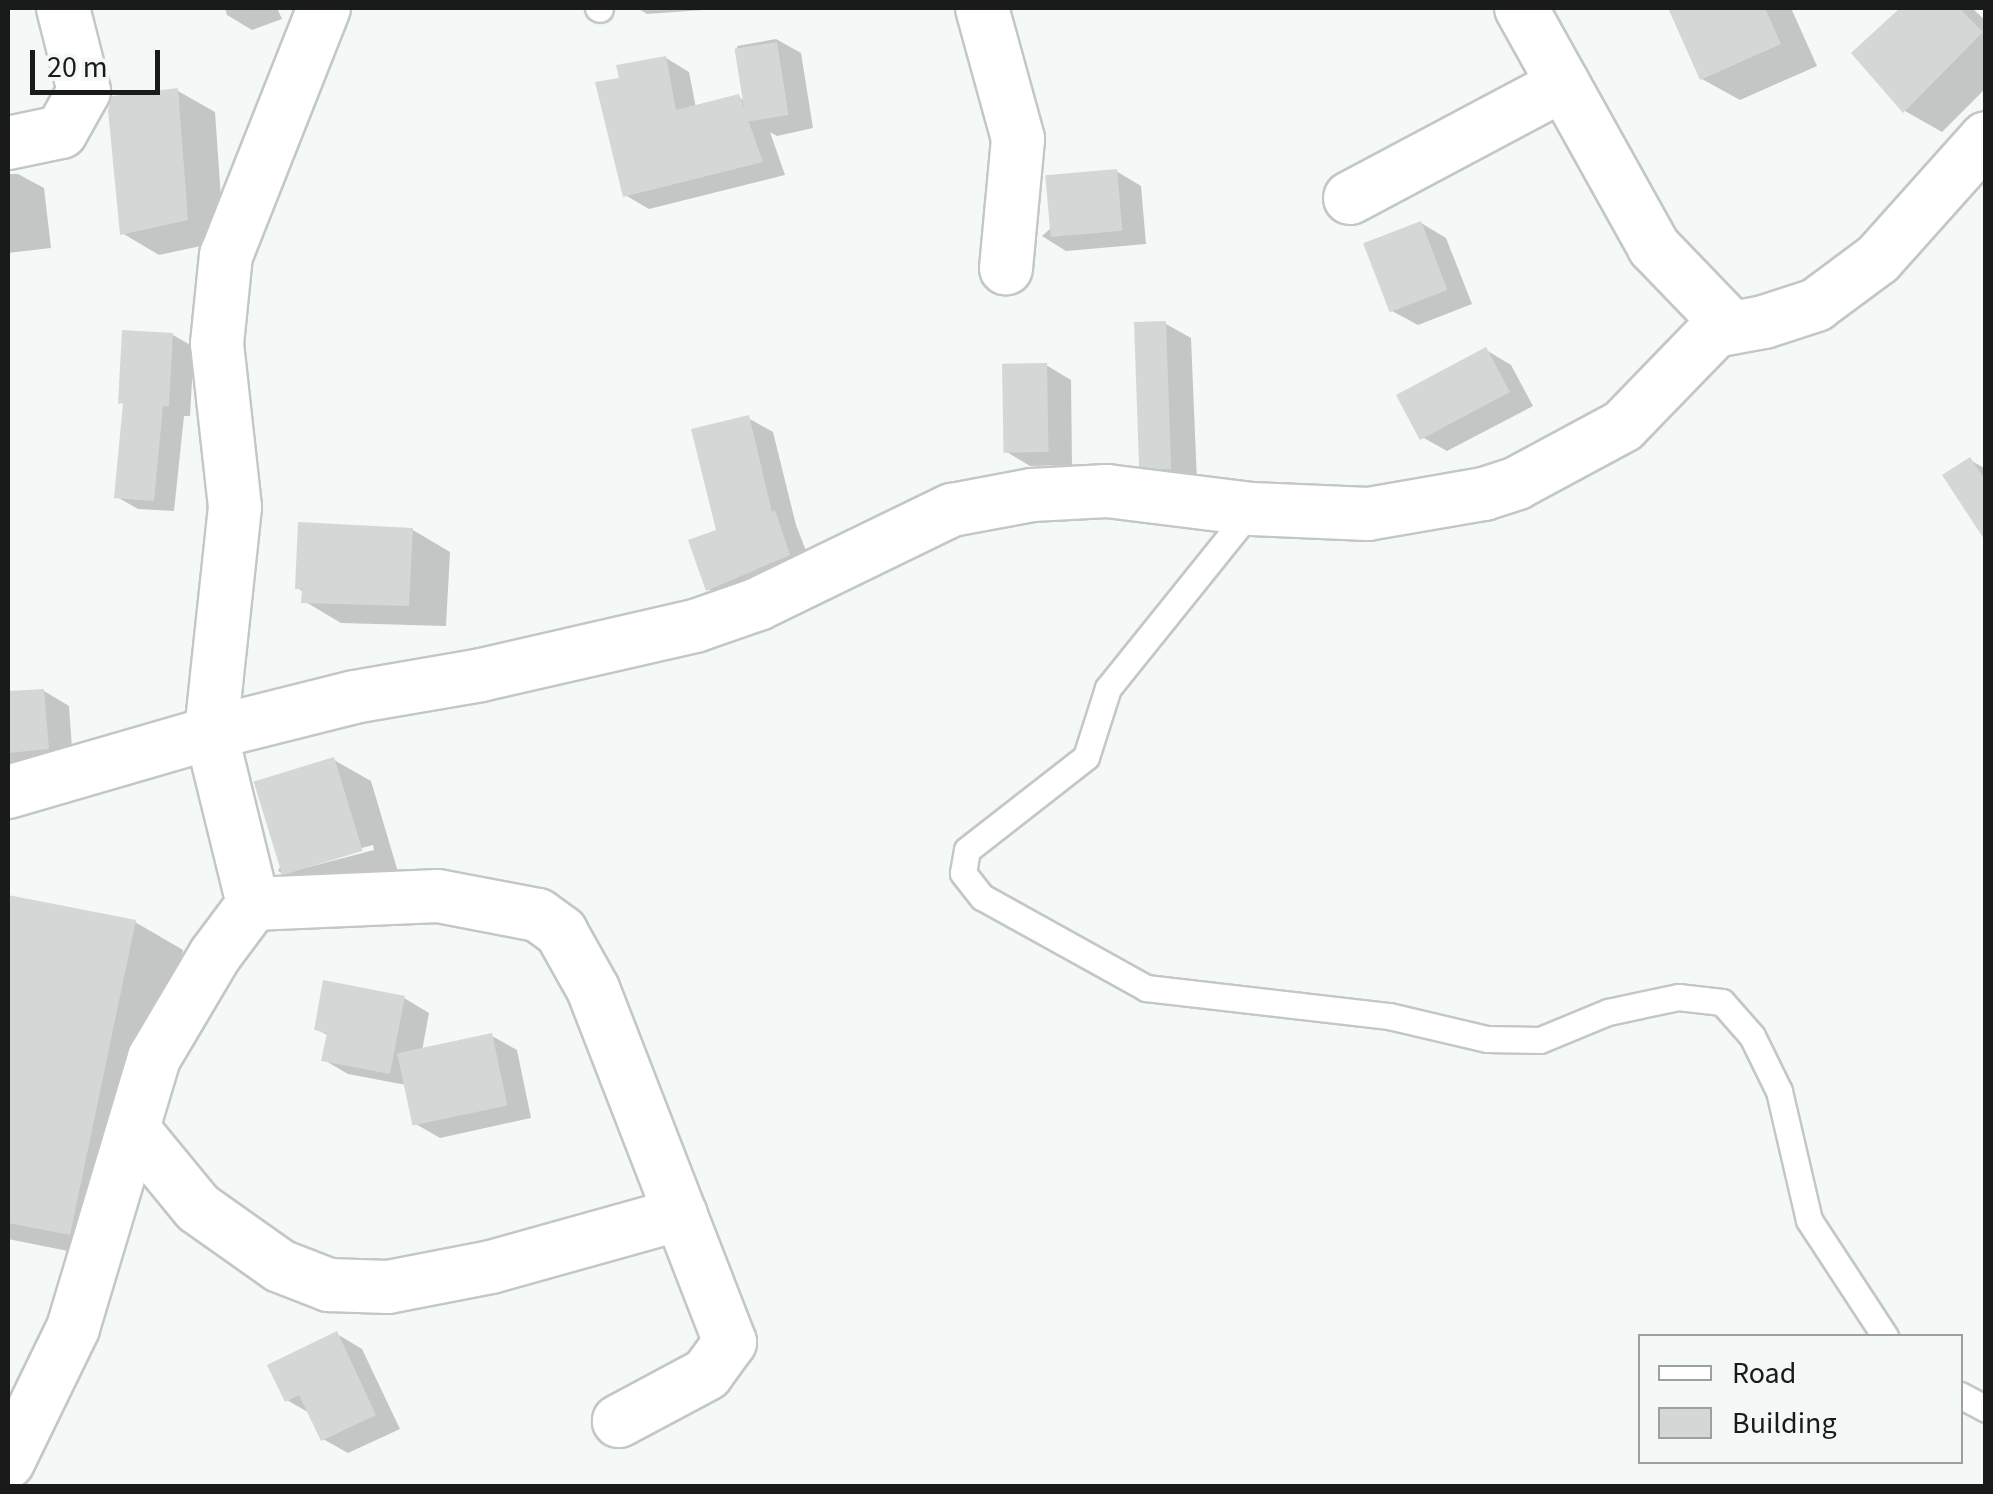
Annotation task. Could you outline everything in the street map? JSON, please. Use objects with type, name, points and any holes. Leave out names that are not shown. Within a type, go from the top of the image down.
[{"type":"street","points":[[8,143],[62,132],[84,91],[63,8]]},
{"type":"street","points":[[253,904],[211,732],[235,507],[217,344],[226,256],[324,8]]},
{"type":"street","points":[[982,8],[1018,139],[1006,268]]},
{"type":"street","points":[[1521,8],[1654,247],[1729,326]]},
{"type":"street","points":[[1350,198],[1564,84]]},
{"type":"street","points":[[8,792],[211,732],[354,697],[482,675],[695,626],[758,604],[952,510],[1032,495],[1108,491],[1252,509],[1368,514],[1484,494],[1516,483],[1623,426],[1714,331],[1764,322],[1816,305],[1878,260],[1986,138]]},
{"type":"street","points":[[253,904],[438,896],[538,915],[560,932],[593,989],[730,1342],[707,1374],[619,1421]]},
{"type":"street","points":[[8,1462],[74,1328],[154,1058],[215,955],[253,904]]},
{"type":"street","points":[[133,1129],[198,1208],[280,1266],[329,1286],[388,1286],[491,1268],[681,1214]]},
{"type":"lane","points":[[1252,509],[1108,688],[1086,756],[967,850],[964,873],[982,896],[1146,988],[1389,1016],[1487,1039],[1540,1040],[1608,1012],[1678,997],[1722,1002],[1752,1036],[1779,1091],[1809,1220],[1884,1334]]},
{"type":"lane","points":[[1963,1397],[1986,1410]]},
{"type":"building","points":[[1668,8],[1765,8],[1781,44],[1700,80]]},
{"type":"building","points":[[1900,8],[1959,8],[1983,32],[1903,113],[1851,53]]},
{"type":"building","points":[[777,42],[789,115],[746,122],[735,49]]},
{"type":"building","points":[[666,56],[676,110],[739,94],[763,162],[623,197],[595,82],[619,78],[616,65]]},
{"type":"building","points":[[178,88],[188,220],[120,235],[108,110],[112,96]]},
{"type":"building","points":[[1117,169],[1122,231],[1051,237],[1045,175]]},
{"type":"building","points":[[1421,221],[1448,290],[1390,312],[1363,243]]},
{"type":"building","points":[[1166,321],[1171,469],[1139,470],[1134,322]]},
{"type":"building","points":[[122,330],[173,333],[169,406],[163,406],[154,501],[114,498],[123,403],[118,404]]},
{"type":"building","points":[[1486,347],[1510,392],[1420,440],[1396,395]]},
{"type":"building","points":[[1047,363],[1049,452],[1004,453],[1002,364]]},
{"type":"building","points":[[749,415],[772,512],[775,510],[790,555],[706,591],[688,540],[716,530],[691,429]]},
{"type":"building","points":[[1970,457],[1986,481],[1986,542],[1942,475]]},
{"type":"building","points":[[298,522],[413,528],[409,606],[301,603],[302,589],[295,589]]},
{"type":"building","points":[[44,689],[49,749],[8,753],[8,691]]},
{"type":"building","points":[[334,757],[363,851],[282,875],[254,782]]},
{"type":"building","points":[[8,895],[136,920],[70,1235],[8,1223]]},
{"type":"building","points":[[323,980],[405,996],[390,1074],[321,1061],[327,1033],[314,1030]]},
{"type":"building","points":[[492,1033],[507,1105],[413,1126],[397,1053]]},
{"type":"building","points":[[337,1331],[376,1415],[321,1441],[299,1395],[285,1402],[267,1365]]}]
